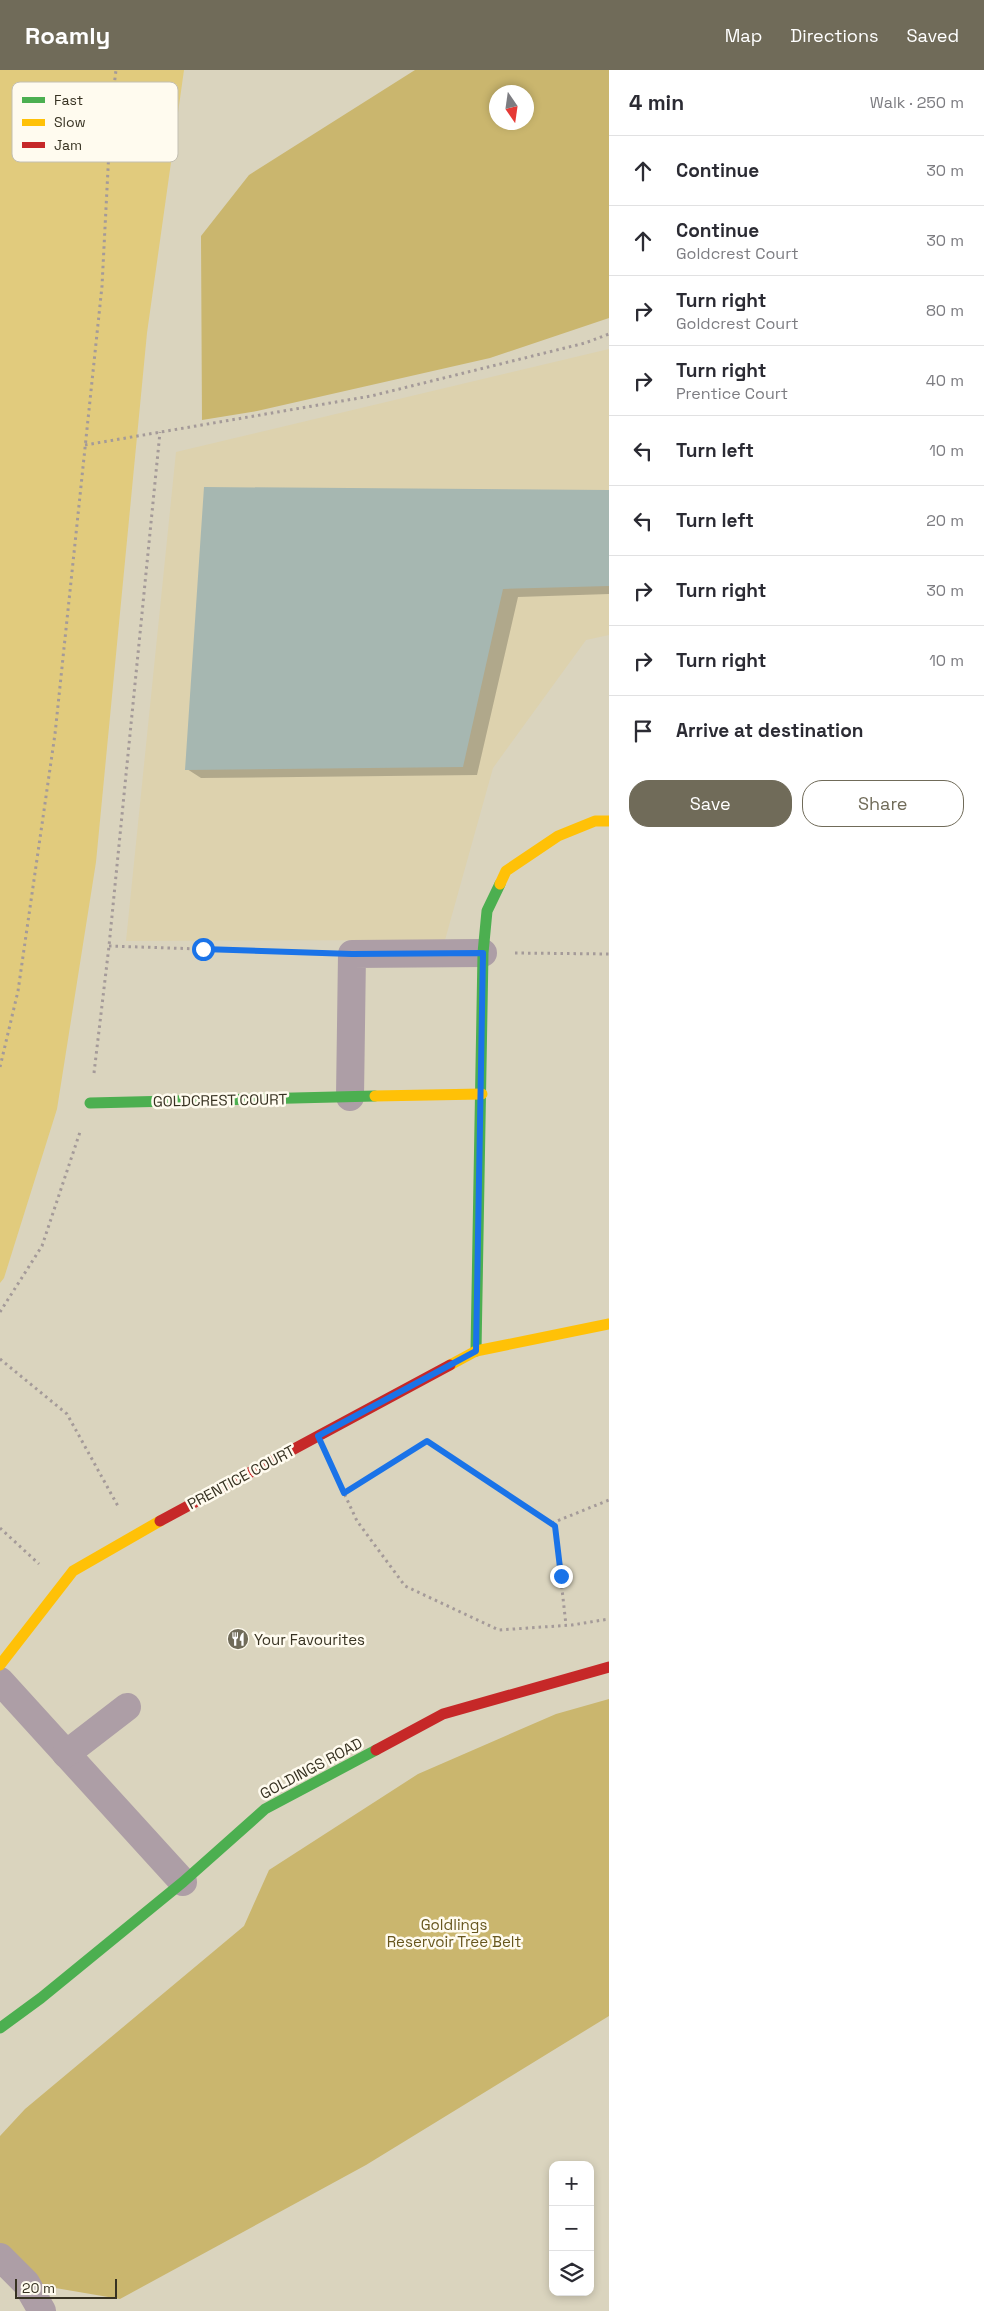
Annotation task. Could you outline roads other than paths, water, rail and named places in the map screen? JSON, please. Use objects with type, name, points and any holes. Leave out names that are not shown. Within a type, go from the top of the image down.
[{"type":"street","points":[[476,1351],[483,953],[487,910],[506,871],[558,836],[595,821],[609,821]]},
{"type":"street","points":[[350,1097],[352,954],[483,953]]},
{"type":"street","name":"GOLDCREST COURT","points":[[90,1103],[482,1094]]},
{"type":"street","name":"PRENTICE COURT","points":[[0,1664],[73,1571],[134,1535],[476,1351],[609,1324]]},
{"type":"street","name":"GOLDINGS ROAD","points":[[0,2028],[41,1998],[183,1882],[265,1809],[443,1714],[609,1666]]},
{"type":"street","points":[[0,1681],[183,1882]]},
{"type":"street","points":[[66,1754],[128,1707]]},
{"type":"street","points":[[0,2257],[26,2283],[42,2311]]},
{"type":"place","name":"Your Favourites","points":[[238,1639]]},
{"type":"park label","name":"Goldlings Reservoir Tree Belt","points":[[454,1932]]}]
